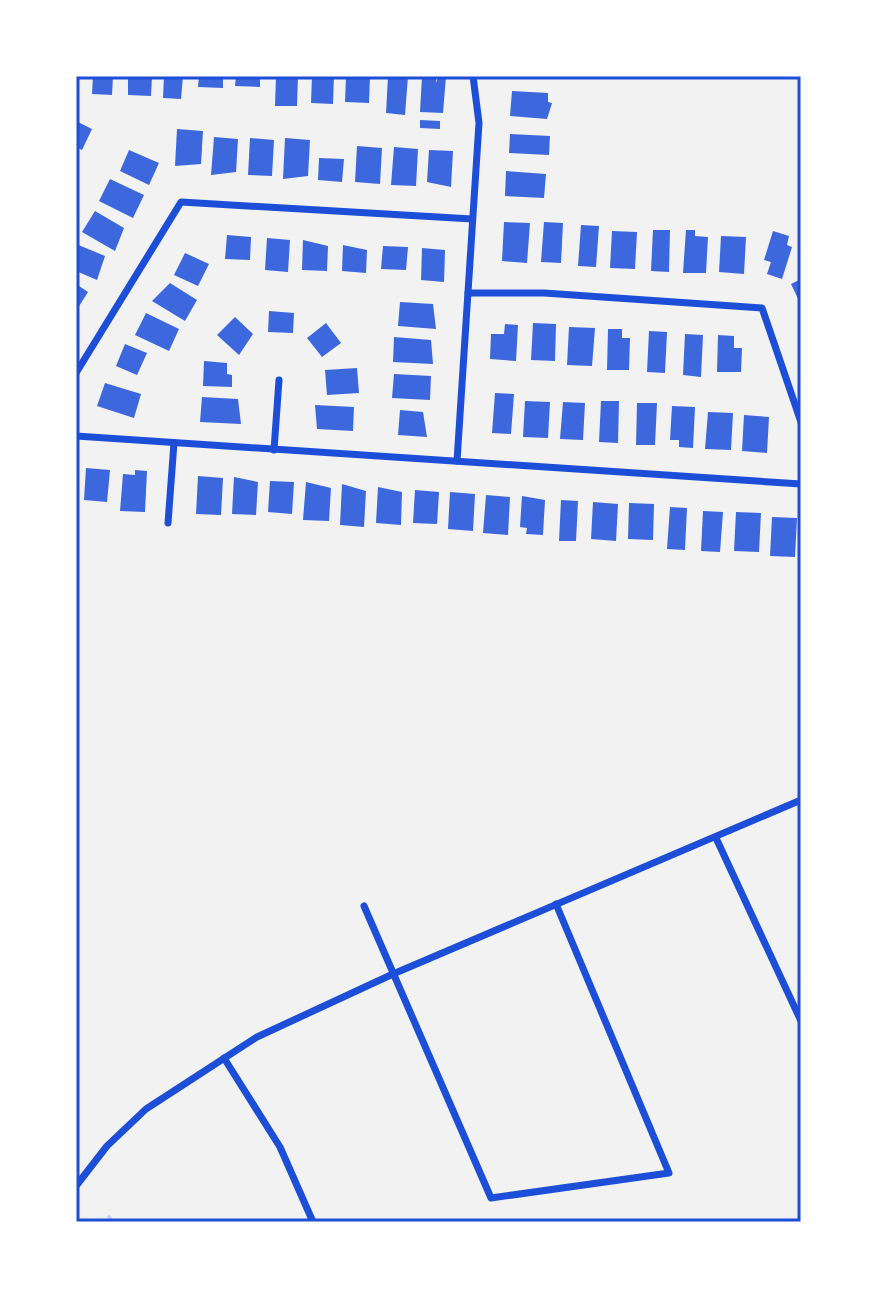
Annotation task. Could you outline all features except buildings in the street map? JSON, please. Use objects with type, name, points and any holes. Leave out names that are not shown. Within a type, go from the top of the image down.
[{"type":"street","points":[[457,461],[479,123],[473,76]]},
{"type":"street","points":[[76,373],[181,202],[472,219]]},
{"type":"street","points":[[468,293],[544,293],[762,308],[801,422]]},
{"type":"street","points":[[274,450],[279,380]]},
{"type":"street","points":[[76,436],[801,484]]},
{"type":"street","points":[[168,523],[174,443]]},
{"type":"street","points":[[76,1186],[107,1146],[146,1109],[257,1037],[393,974],[801,800]]},
{"type":"street","points":[[716,838],[801,1021]]},
{"type":"street","points":[[364,906],[491,1198],[669,1173],[556,904]]},
{"type":"street","points":[[224,1058],[280,1147],[313,1222]]},
{"type":"waterway","points":[[109,1217],[113,1222]]}]
